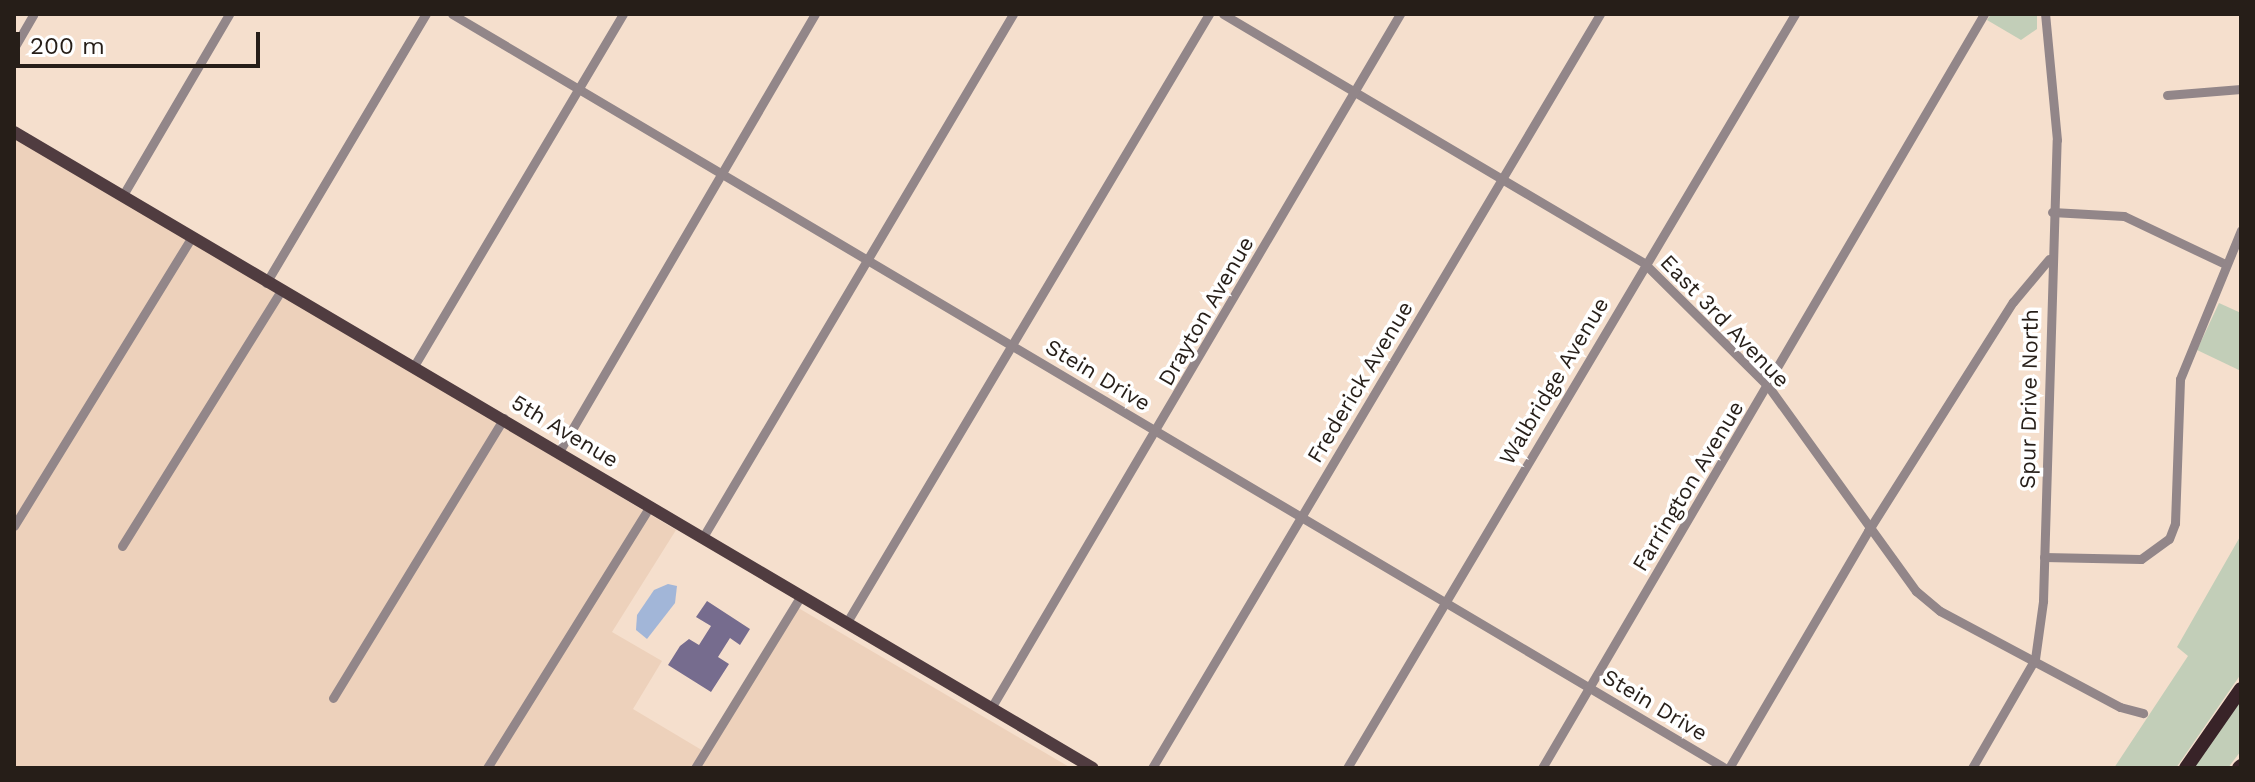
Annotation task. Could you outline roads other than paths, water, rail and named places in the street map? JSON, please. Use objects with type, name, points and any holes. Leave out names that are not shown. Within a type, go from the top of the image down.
[{"type":"highway","points":[[2186,768],[2241,689]]},
{"type":"main road","name":"5th Avenue","points":[[14,132],[266,283],[282,289],[560,450],[1093,768]]},
{"type":"street","points":[[14,48],[34,14]]},
{"type":"street","points":[[123,195],[229,14]]},
{"type":"street","points":[[266,283],[426,14]]},
{"type":"street","name":"Stein Drive","points":[[452,14],[1727,768]]},
{"type":"street","points":[[414,366],[623,14]]},
{"type":"street","points":[[560,450],[724,175],[815,14]]},
{"type":"street","points":[[703,537],[1013,14]]},
{"type":"street","points":[[847,622],[1209,14]]},
{"type":"street","name":"East 3rd Avenue","points":[[1223,14],[1644,263],[1768,386],[1868,531],[1940,611],[2120,707],[2143,713]]},
{"type":"street","name":"Drayton Avenue","points":[[991,708],[1400,14]]},
{"type":"street","name":"Frederick Avenue","points":[[1152,768],[1600,14]]},
{"type":"street","name":"Walbridge Avenue","points":[[1347,768],[1644,263],[1795,14]]},
{"type":"street","name":"Farrington Avenue","points":[[1542,768],[1984,14]]},
{"type":"street","name":"Spur Drive North","points":[[1972,768],[2035,659],[2044,557],[2049,259],[2057,140],[2045,14]]},
{"type":"street","points":[[2167,95],[2241,89]]},
{"type":"street","points":[[2052,212],[2124,216],[2225,264]]},
{"type":"street","points":[[2044,557],[2141,559],[2169,539],[2175,523],[2180,379],[2241,230]]},
{"type":"street","points":[[14,526],[192,237]]},
{"type":"street","points":[[1727,768],[1868,531],[2013,302],[2049,259]]},
{"type":"street","points":[[122,546],[282,289]]},
{"type":"street","points":[[333,698],[504,418]]},
{"type":"street","points":[[487,768],[650,506]]},
{"type":"street","points":[[695,768],[801,596]]},
{"type":"water","points":[[668,584],[677,586],[675,603],[647,639],[636,630],[637,615],[654,590]]}]
